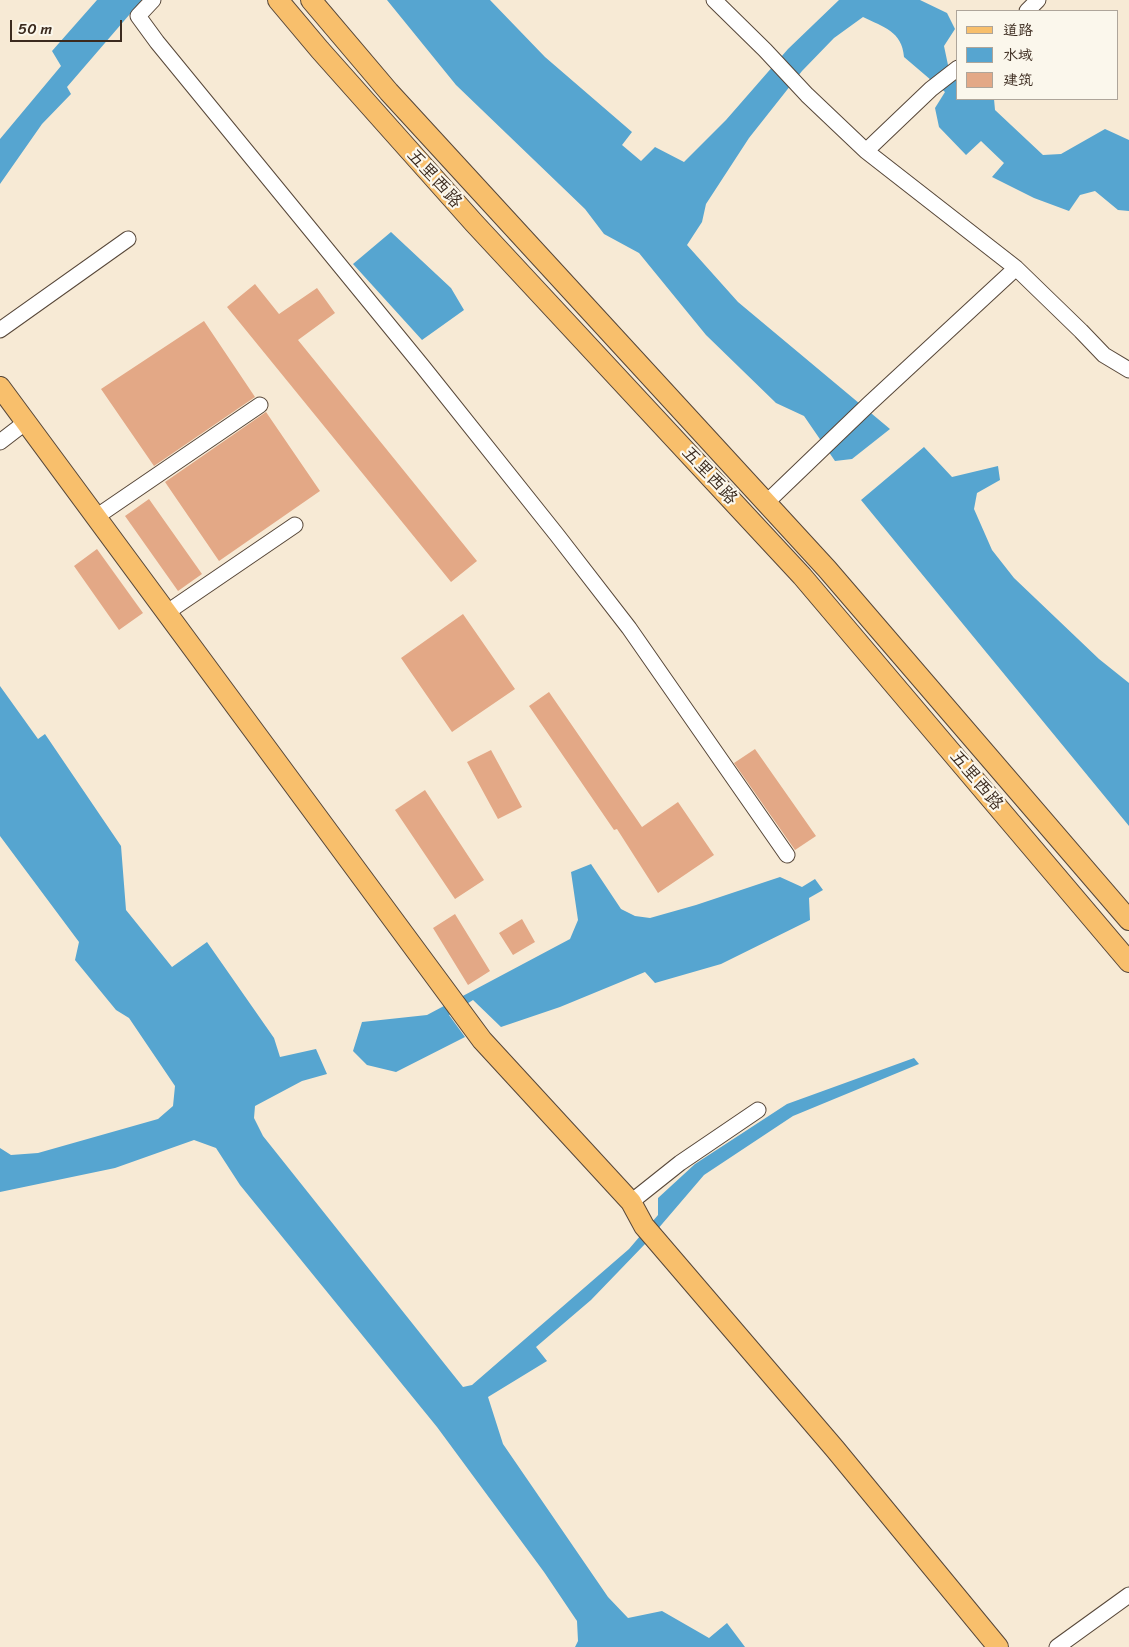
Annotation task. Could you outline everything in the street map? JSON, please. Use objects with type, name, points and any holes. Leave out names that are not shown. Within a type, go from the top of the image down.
[{"type":"main road","name":"五里西路","points":[[278,0],[474,223],[802,576],[1129,962]]},
{"type":"main road","name":"五里西路","points":[[311,0],[389,92],[827,569],[1129,920]]},
{"type":"main road","points":[[0,387],[482,1040],[631,1202],[644,1226],[841,1457],[998,1647]]},
{"type":"street","points":[[153,0],[138,16],[157,42],[435,382],[624,620],[787,855]]},
{"type":"street","points":[[714,0],[807,95],[866,151],[1016,268],[1104,356],[1129,370]]},
{"type":"street","points":[[1027,10],[1038,0]]},
{"type":"street","points":[[866,151],[931,89],[956,70]]},
{"type":"street","points":[[0,330],[128,239]]},
{"type":"street","points":[[766,503],[869,404],[1016,268]]},
{"type":"street","points":[[96,518],[260,405]]},
{"type":"street","points":[[0,442],[26,422]]},
{"type":"street","points":[[166,613],[295,525]]},
{"type":"street","points":[[631,1202],[680,1163],[758,1110]]},
{"type":"street","points":[[1057,1647],[1129,1595]]},
{"type":"water","points":[[97,0],[142,0],[67,87],[71,94],[42,124],[0,184],[0,139],[61,66],[52,51]]},
{"type":"water","points":[[387,0],[490,0],[545,57],[632,132],[622,145],[641,161],[655,147],[684,162],[726,120],[788,49],[839,0],[920,0],[947,13],[955,29],[944,46],[948,65],[956,72],[956,100],[994,100],[995,110],[1043,155],[1061,154],[1105,129],[1129,140],[1129,211],[1118,210],[1095,191],[1080,195],[1069,211],[1034,198],[992,177],[1004,163],[981,141],[966,155],[939,127],[935,108],[945,92],[904,57],[900,41],[890,31],[863,17],[834,38],[802,71],[749,138],[706,204],[702,222],[687,245],[738,302],[890,429],[852,459],[835,461],[804,416],[776,403],[706,335],[639,253],[604,234],[585,209],[456,85]]},
{"type":"water","points":[[391,232],[451,288],[464,310],[422,340],[353,264]]},
{"type":"water","points":[[924,447],[952,477],[998,466],[1000,480],[977,493],[974,509],[992,550],[1014,578],[1099,659],[1129,683],[1129,826],[861,500]]},
{"type":"water","points":[[0,686],[38,739],[45,734],[121,846],[126,910],[172,967],[207,942],[274,1038],[280,1057],[316,1049],[327,1074],[302,1081],[255,1106],[254,1118],[263,1136],[463,1387],[472,1385],[629,1249],[658,1215],[658,1198],[695,1164],[787,1104],[914,1058],[919,1064],[793,1116],[704,1175],[645,1244],[591,1300],[536,1347],[547,1361],[488,1397],[503,1444],[608,1597],[628,1618],[662,1611],[709,1638],[727,1623],[745,1647],[575,1647],[578,1641],[577,1621],[544,1572],[437,1427],[240,1185],[216,1148],[194,1140],[115,1168],[0,1192],[0,1148],[11,1155],[38,1153],[158,1119],[173,1106],[175,1086],[129,1018],[116,1010],[75,960],[79,942],[0,836]]},
{"type":"water","points":[[591,864],[621,909],[635,916],[650,918],[780,877],[802,887],[815,879],[823,890],[809,898],[810,920],[721,964],[655,983],[645,972],[560,1007],[501,1027],[473,1000],[449,1015],[465,1037],[396,1072],[367,1065],[353,1051],[362,1022],[427,1015],[570,939],[578,920],[571,872]]},
{"type":"building","points":[[255,284],[279,314],[317,288],[335,313],[298,340],[477,561],[451,582],[227,307]]},
{"type":"building","points":[[204,321],[255,397],[154,466],[101,389]]},
{"type":"building","points":[[266,412],[320,491],[219,561],[165,482]]},
{"type":"building","points":[[149,499],[202,574],[178,591],[125,516]]},
{"type":"building","points":[[97,549],[143,613],[119,630],[74,566]]},
{"type":"building","points":[[463,614],[515,689],[452,732],[401,658]]},
{"type":"building","points":[[549,692],[642,827],[678,802],[714,855],[658,893],[617,829],[614,830],[529,706]]},
{"type":"building","points":[[755,749],[816,836],[795,850],[734,763]]},
{"type":"building","points":[[491,750],[522,807],[498,819],[467,762]]},
{"type":"building","points":[[425,790],[484,880],[455,899],[395,810]]},
{"type":"building","points":[[455,914],[490,971],[468,985],[433,928]]},
{"type":"building","points":[[522,919],[535,942],[513,955],[499,933]]}]
